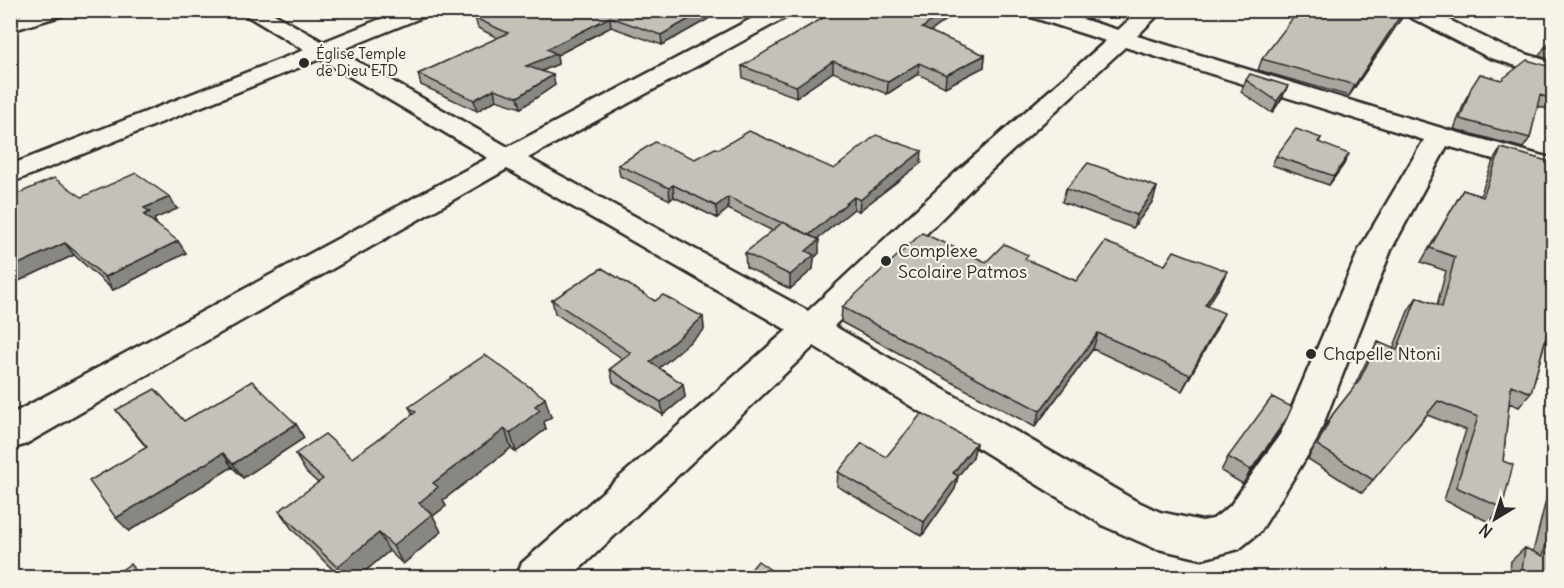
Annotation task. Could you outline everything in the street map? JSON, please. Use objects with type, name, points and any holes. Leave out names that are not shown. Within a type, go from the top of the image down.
[{"type":"street","points":[[10,25],[60,10]]},
{"type":"street","points":[[251,10],[507,158],[811,328],[1119,513],[1154,529],[1202,540],[1224,536],[1245,519],[1297,440],[1375,250],[1439,136]]},
{"type":"street","points":[[10,176],[423,10]]},
{"type":"street","points":[[10,434],[507,158],[785,10]]},
{"type":"street","points":[[1029,10],[1439,136],[1554,168]]},
{"type":"street","points":[[538,578],[811,328],[964,180],[1153,10]]},
{"type":"street","points":[[1411,10],[1496,52],[1554,72]]},
{"type":"building","points":[[495,10],[705,10],[661,35],[610,17],[547,49],[556,54],[526,66],[553,75],[518,97],[494,89],[474,100],[418,74],[508,33],[475,18]]},
{"type":"building","points":[[837,10],[947,10],[922,28],[985,55],[946,75],[919,63],[888,82],[833,61],[796,86],[742,66]]},
{"type":"building","points":[[1299,10],[1404,10],[1355,85],[1262,59]]},
{"type":"building","points":[[1554,40],[1554,49],[1545,47]]},
{"type":"building","points":[[1527,60],[1554,68],[1554,100],[1540,95],[1530,138],[1460,119],[1471,88],[1480,74],[1501,80]]},
{"type":"building","points":[[1250,74],[1288,86],[1277,101],[1246,80]]},
{"type":"building","points":[[1296,129],[1321,138],[1318,142],[1349,154],[1334,176],[1276,156]]},
{"type":"building","points":[[749,131],[834,169],[876,135],[922,151],[860,200],[854,197],[809,235],[728,197],[716,206],[673,185],[669,188],[618,165],[655,142],[695,159],[715,148],[719,149]]},
{"type":"building","points":[[1501,148],[1554,163],[1554,327],[1549,326],[1531,393],[1511,385],[1503,461],[1513,465],[1502,508],[1456,487],[1478,417],[1438,401],[1373,480],[1317,445],[1333,414],[1359,381],[1378,342],[1397,350],[1417,297],[1442,307],[1455,257],[1430,248],[1463,190],[1483,197]]},
{"type":"building","points":[[1088,163],[1157,187],[1137,215],[1066,189]]},
{"type":"building","points":[[136,173],[170,197],[144,208],[150,212],[144,215],[178,241],[105,277],[65,243],[10,268],[10,197],[54,178],[82,197]]},
{"type":"building","points":[[783,222],[819,240],[806,251],[814,255],[790,275],[745,253]]},
{"type":"building","points":[[922,233],[986,262],[1004,244],[1028,255],[1025,259],[1076,281],[1105,242],[1165,265],[1174,251],[1227,271],[1205,305],[1224,313],[1190,375],[1098,333],[1040,411],[842,307]]},
{"type":"building","points":[[602,268],[655,301],[663,295],[703,317],[650,362],[683,384],[661,402],[610,369],[631,353],[552,300]]},
{"type":"building","points":[[485,355],[545,398],[535,406],[540,410],[510,433],[505,429],[433,483],[438,487],[419,503],[432,514],[393,546],[379,533],[337,567],[279,511],[323,479],[295,454],[325,434],[352,458],[416,412],[409,407]]},
{"type":"building","points":[[252,381],[296,424],[233,464],[223,453],[116,518],[89,481],[147,447],[116,410],[155,389],[184,421]]},
{"type":"building","points":[[1272,397],[1292,407],[1287,418],[1251,470],[1228,457]]},
{"type":"building","points":[[922,413],[976,443],[953,473],[958,476],[924,522],[838,472],[862,443],[886,457]]},
{"type":"building","points":[[1554,512],[1554,578],[1521,578],[1525,548],[1543,556]]},
{"type":"building","points":[[758,561],[782,578],[744,578]]},
{"type":"building","points":[[130,564],[141,578],[110,578]]},
{"type":"place","name":"Église Temple de Dieu ETD","points":[[304,63]]},
{"type":"place","name":"Complexe Scolaire Patmos","points":[[886,261]]},
{"type":"place","name":"Chapelle Ntoni","points":[[1311,354]]}]
